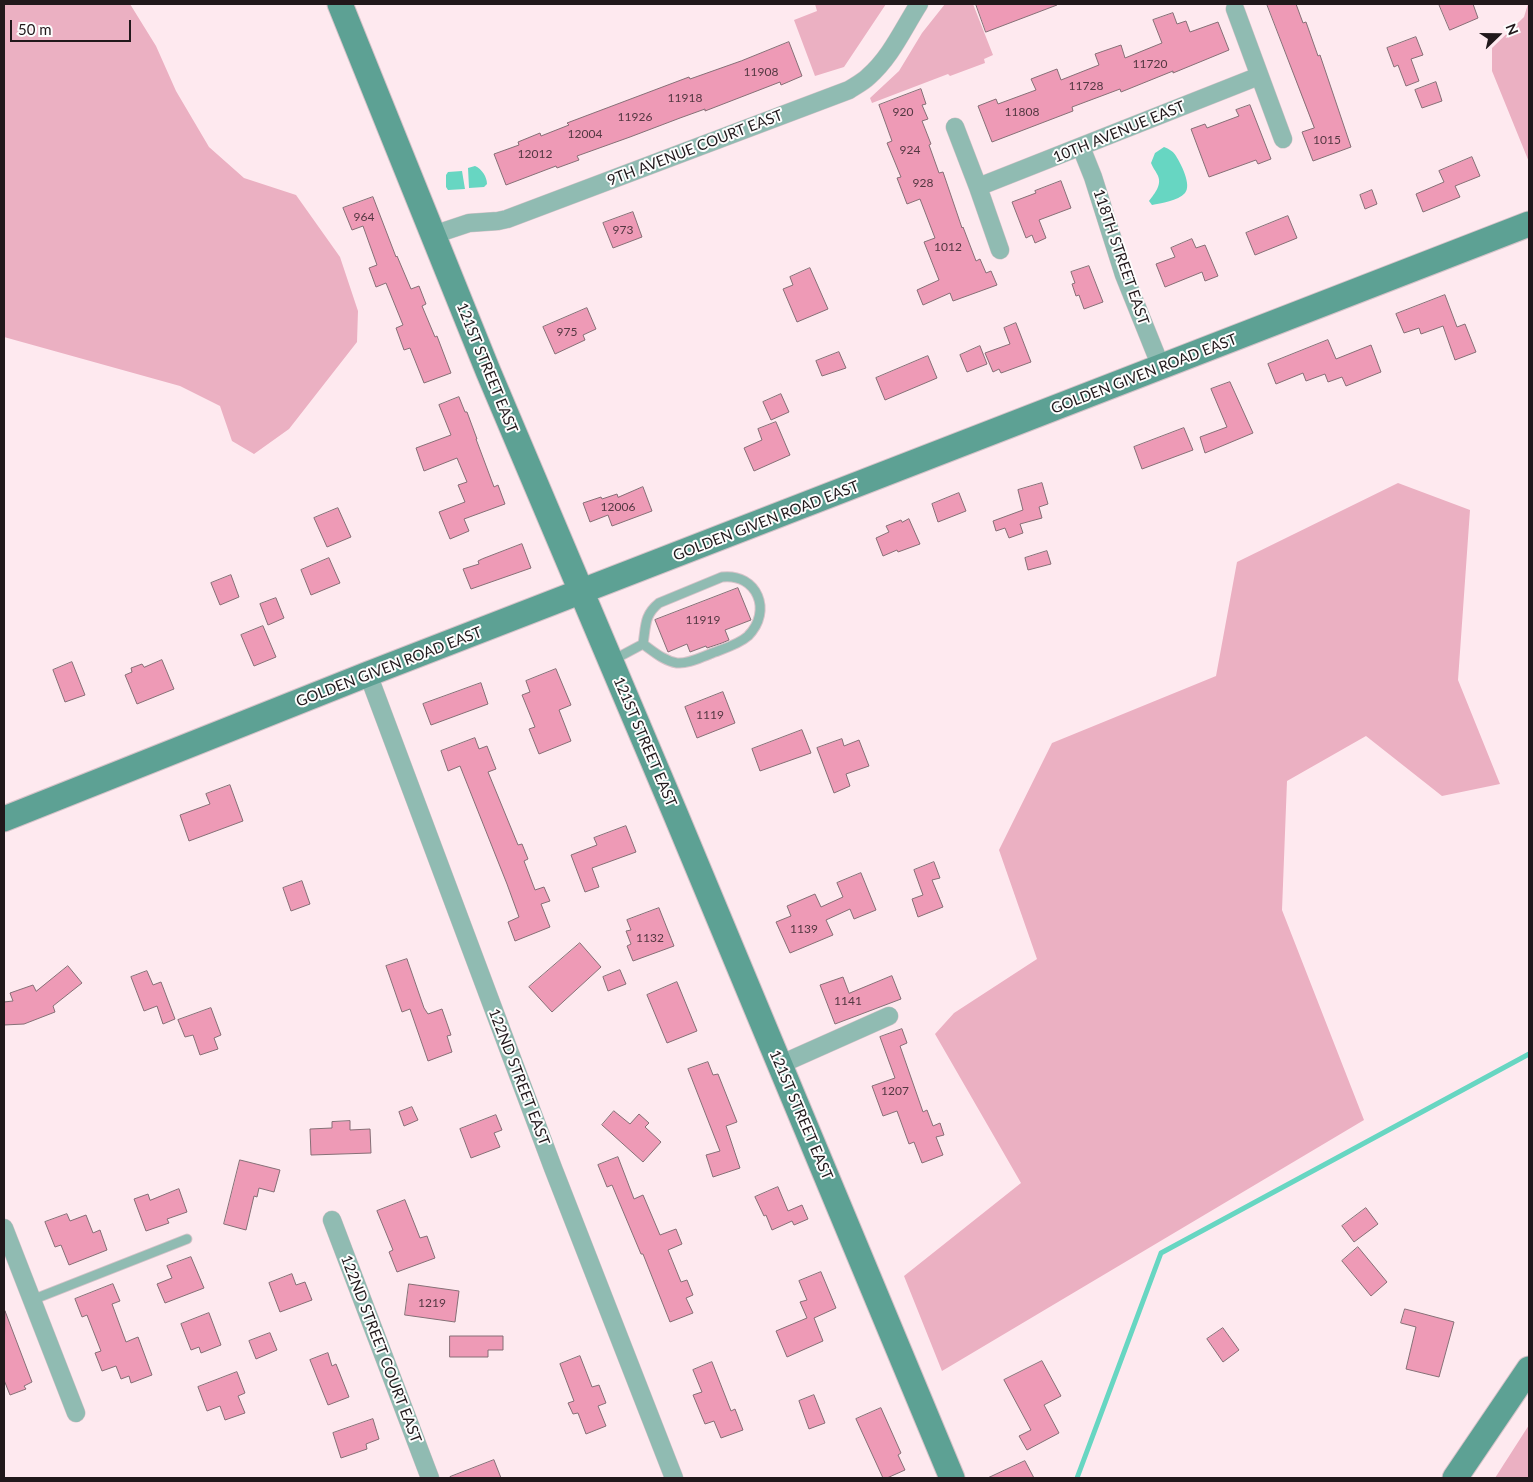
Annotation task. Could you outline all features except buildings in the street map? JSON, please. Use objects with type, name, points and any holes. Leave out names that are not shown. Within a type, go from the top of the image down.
[{"type":"street","name":"121ST STREET EAST","points":[[340,4],[492,380],[679,822],[952,1478]]},
{"type":"street","name":"9TH AVENUE COURT EAST","points":[[433,235],[469,223],[507,219],[849,90],[868,78],[881,64],[920,4]]},
{"type":"street","points":[[1235,9],[1283,139]]},
{"type":"street","name":"10TH AVENUE EAST","points":[[978,187],[1259,76]]},
{"type":"street","points":[[954,127],[1000,250]]},
{"type":"street","name":"118TH STREET EAST","points":[[1081,147],[1124,275],[1161,367]]},
{"type":"street","name":"GOLDEN GIVEN ROAD EAST","points":[[4,818],[368,674],[1529,224]]},
{"type":"street","name":"122ND STREET EAST","points":[[368,674],[553,1168],[674,1478]]},
{"type":"street","points":[[779,1065],[889,1016]]},
{"type":"street","name":"122ND STREET COURT EAST","points":[[332,1220],[430,1478]]},
{"type":"street","points":[[4,1228],[76,1414]]},
{"type":"street","points":[[1456,1478],[1529,1369]]},
{"type":"lane","points":[[731,576],[746,581],[753,588],[760,601],[761,613],[756,626],[747,637],[737,643],[688,662],[676,663],[665,659],[643,644],[647,617],[650,610],[659,603],[722,577],[731,576]]},
{"type":"lane","points":[[610,661],[643,644]]},
{"type":"lane","points":[[32,1300],[187,1239]]},
{"type":"shaded area","points":[[4,4],[130,4],[156,46],[176,91],[209,147],[244,178],[296,195],[340,257],[358,311],[357,342],[289,429],[254,454],[232,441],[220,406],[180,386],[4,337]]},
{"type":"shaded area","points":[[815,4],[886,4],[844,67],[815,76],[794,20],[817,11]]},
{"type":"shaded area","points":[[945,4],[973,4],[993,55],[984,59],[985,63],[950,76],[948,74],[872,103],[870,98],[899,71],[922,33]]},
{"type":"shaded area","points":[[1528,4],[1529,162],[1492,71],[1492,48],[1524,17]]},
{"type":"shaded area","points":[[1164,147],[1175,154],[1185,174],[1187,189],[1178,198],[1152,205],[1149,201],[1158,188],[1159,178],[1151,163],[1155,153]]},
{"type":"shaded area","points":[[475,166],[485,176],[487,184],[484,187],[469,188],[468,168]]},
{"type":"shaded area","points":[[462,171],[465,189],[448,190],[446,187],[446,175],[448,172]]},
{"type":"shaded area","points":[[1398,483],[1470,510],[1458,680],[1500,784],[1442,796],[1366,736],[1287,781],[1282,910],[1364,1120],[942,1371],[904,1276],[1021,1183],[935,1034],[954,1013],[1037,959],[999,850],[1052,743],[1216,676],[1237,562]]},
{"type":"shaded area","points":[[1529,1425],[1529,1478],[1495,1478]]},
{"type":"waterway","points":[[1077,1478],[1161,1253],[1529,1054]]}]
